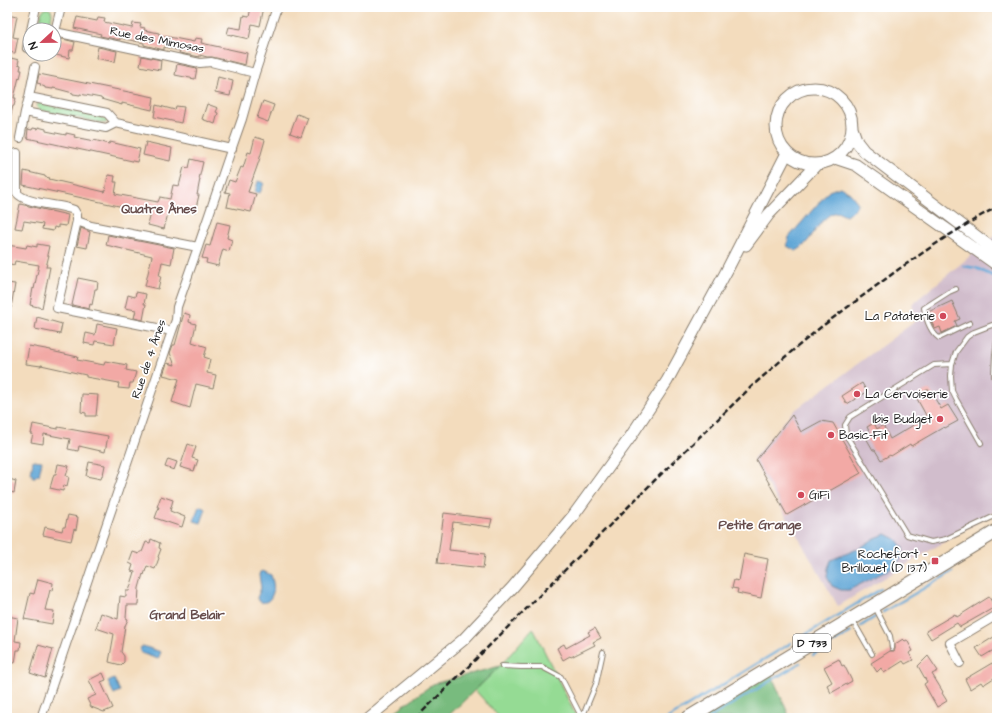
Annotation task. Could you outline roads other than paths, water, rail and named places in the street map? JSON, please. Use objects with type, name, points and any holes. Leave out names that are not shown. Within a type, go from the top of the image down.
[{"type":"main road","points":[[852,128],[850,139],[844,150],[835,158],[827,162],[817,164],[796,160],[787,153],[780,143],[776,131],[777,118],[781,107],[789,97],[800,91],[812,88],[825,90],[836,95],[845,104],[857,142],[864,151],[997,252]]},
{"type":"main road","points":[[368,718],[463,640],[512,588],[574,516],[667,381],[787,153]]},
{"type":"main road","points":[[835,158],[856,165],[997,265]]},
{"type":"main road","points":[[726,271],[769,214],[817,164]]},
{"type":"main road","name":"D 733","points":[[688,718],[997,531]]},
{"type":"street","points":[[33,22],[36,7]]},
{"type":"street","name":"Rue des Mimosas","points":[[57,22],[60,7]]},
{"type":"street","name":"Rue de 4 Ânes","points":[[41,718],[176,320],[177,307],[242,119],[255,72],[277,7]]},
{"type":"street","name":"Rue des Mimosas","points":[[62,36],[200,63],[211,62],[255,72]]},
{"type":"street","points":[[20,138],[35,67]]},
{"type":"street","points":[[29,97],[108,113],[116,123],[232,149]]},
{"type":"street","points":[[25,112],[106,128],[116,123]]},
{"type":"street","points":[[17,153],[17,193],[20,197],[74,210],[77,215],[57,308],[172,331]]},
{"type":"street","points":[[76,221],[91,226],[198,247]]},
{"type":"street","points":[[960,663],[950,643],[997,615]]},
{"type":"lane","points":[[956,289],[924,308],[925,316],[934,334],[939,338],[970,323]]},
{"type":"lane","points":[[981,443],[952,391],[952,364],[956,352],[967,337],[974,332],[992,326],[997,326]]},
{"type":"lane","points":[[997,340],[994,377],[997,379]]},
{"type":"lane","points":[[952,364],[934,365],[850,417],[845,425],[846,436],[907,535],[931,542],[946,539],[997,515]]},
{"type":"lane","points":[[874,605],[890,636],[892,648]]},
{"type":"lane","points":[[852,619],[872,654]]},
{"type":"lane","points":[[582,718],[596,684],[603,652]]},
{"type":"lane","points":[[502,666],[542,667],[561,677],[582,718]]},
{"type":"water","points":[[258,181],[264,183],[260,193],[255,192]]},
{"type":"water","points":[[840,187],[850,193],[858,203],[855,209],[846,216],[837,212],[829,215],[819,224],[809,240],[796,251],[787,246],[789,237],[829,191]]},
{"type":"water","points":[[33,460],[42,461],[39,475],[35,477],[31,474]]},
{"type":"water","points":[[199,506],[206,509],[201,523],[194,521]]},
{"type":"water","points":[[886,534],[896,539],[903,548],[902,557],[894,567],[849,590],[841,590],[832,586],[827,577],[831,560],[860,548],[875,538]]},
{"type":"water","points":[[263,571],[271,575],[274,588],[269,600],[261,602],[257,598],[261,588],[259,575],[260,572]]},
{"type":"water","points":[[143,646],[161,652],[158,659],[141,653],[140,648]]},
{"type":"water","points":[[114,679],[120,691],[114,694],[108,682]]},
{"type":"waterway","points":[[963,266],[976,268],[997,278]]},
{"type":"waterway","points":[[883,612],[952,572]]},
{"type":"waterway","points":[[800,638],[881,589]]},
{"type":"waterway","points":[[861,626],[875,617]]},
{"type":"waterway","points":[[813,655],[851,632]]},
{"type":"waterway","points":[[668,718],[791,643]]},
{"type":"waterway","points":[[709,718],[800,663]]},
{"type":"railway","points":[[416,718],[654,481],[751,387],[785,357],[821,327],[899,269],[943,239],[997,207]]},
{"type":"place","name":"La Pataterie","points":[[943,316]]},
{"type":"place","name":"La Cervoiserie","points":[[857,394]]},
{"type":"place","name":"Ibis Budget","points":[[940,419]]},
{"type":"place","name":"Basic-Fit","points":[[831,435]]},
{"type":"place","name":"GiFi","points":[[801,495]]},
{"type":"place","name":"Rochefort - Brillouet (D 137)","points":[[935,561]]},
{"type":"district","name":"Quatre Ânes","points":[[159,209]]},
{"type":"district","name":"Petite Grange","points":[[760,525]]},
{"type":"district","name":"Grand Belair","points":[[187,615]]}]
